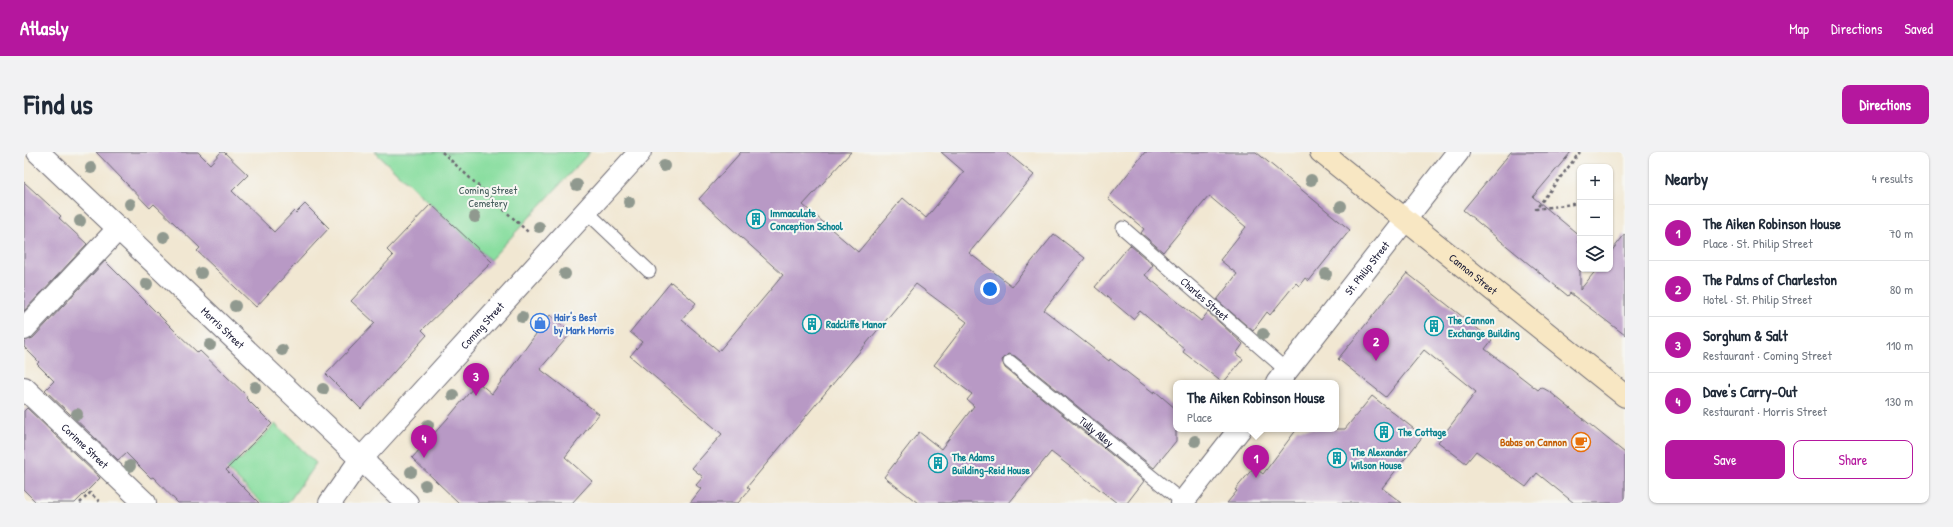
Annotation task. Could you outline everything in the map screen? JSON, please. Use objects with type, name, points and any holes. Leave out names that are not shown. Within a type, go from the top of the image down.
[{"type":"main road","name":"Cannon Street","points":[[1321,152],[1625,396]]},
{"type":"street","name":"Morris Street","points":[[38,152],[407,503]]},
{"type":"street","name":"Coming Street","points":[[330,503],[361,459],[640,152]]},
{"type":"street","name":"St. Philip Street","points":[[1281,377],[1458,152]]},
{"type":"street","points":[[24,329],[118,228]]},
{"type":"street","name":"Corinne Street","points":[[24,388],[145,503]]},
{"type":"street","points":[[1182,502],[1238,432]]},
{"type":"lane","points":[[586,211],[649,271]]},
{"type":"lane","name":"Charles Street","points":[[1123,228],[1281,377]]},
{"type":"lane","name":"Tully Alley","points":[[1010,362],[1182,502]]},
{"type":"path","points":[[442,152],[528,232]]},
{"type":"path","points":[[1577,203],[1536,208],[1580,152]]},
{"type":"path","points":[[80,503],[90,493],[101,503]]},
{"type":"green space","name":"Coming Street Cemetery","points":[[375,152],[590,152],[490,260]]},
{"type":"green space","points":[[275,424],[316,463],[288,503],[262,503],[227,469],[238,458],[240,460]]},
{"type":"building","points":[[96,152],[198,152],[210,164],[221,152],[224,152],[248,175],[232,191],[274,232],[294,211],[296,213],[305,204],[329,228],[256,307],[197,251],[200,248],[154,204],[150,208]]},
{"type":"building","points":[[741,152],[851,152],[803,205],[858,252],[903,198],[926,218],[964,172],[941,152],[1006,152],[1034,175],[969,253],[1012,286],[1054,234],[1085,258],[1044,310],[1109,361],[1110,359],[1154,393],[1155,391],[1173,406],[1173,432],[1176,432],[1176,441],[1154,468],[1015,356],[1008,354],[1002,360],[1005,368],[1144,481],[1127,503],[1117,503],[1051,452],[1009,503],[918,503],[884,477],[919,432],[941,449],[974,406],[967,400],[972,394],[934,365],[967,322],[916,284],[747,487],[750,489],[738,503],[690,503],[701,489],[696,485],[703,477],[692,468],[722,434],[630,356],[642,342],[630,332],[671,282],[696,303],[682,320],[719,351],[783,275],[699,199]]},
{"type":"building","points":[[1145,152],[1256,152],[1350,230],[1309,281],[1305,278],[1299,286],[1296,283],[1270,315],[1267,312],[1253,331],[1217,300],[1237,274],[1220,260],[1246,227],[1209,196],[1163,252],[1141,233],[1144,229],[1108,199]]},
{"type":"building","points":[[1511,152],[1571,152],[1533,197],[1577,234],[1577,272],[1580,272],[1580,290],[1595,272],[1613,272],[1613,249],[1625,234],[1625,335],[1570,293],[1568,296],[1463,210]]},
{"type":"building","points":[[24,182],[61,216],[59,218],[87,244],[24,311]]},
{"type":"building","points":[[431,204],[492,262],[422,330],[427,335],[361,409],[326,374],[375,323],[351,301],[393,256],[387,250]]},
{"type":"building","points":[[1130,245],[1153,265],[1145,275],[1201,321],[1208,312],[1243,344],[1236,354],[1243,359],[1226,380],[1219,380],[1183,352],[1185,349],[1140,311],[1133,319],[1095,287]]},
{"type":"building","points":[[105,261],[198,353],[200,351],[247,396],[246,398],[272,424],[226,470],[259,503],[178,503],[153,477],[151,478],[126,453],[118,460],[45,390],[54,381],[37,364],[39,362],[24,347],[24,341],[33,338]]},
{"type":"building","points":[[1407,273],[1492,340],[1485,349],[1538,390],[1541,387],[1550,392],[1625,453],[1625,503],[1574,503],[1537,473],[1526,487],[1476,451],[1466,463],[1438,442],[1476,392],[1424,350],[1386,397],[1338,359]]},
{"type":"building","points":[[550,315],[571,333],[540,369],[599,414],[565,457],[592,481],[572,503],[459,503],[412,458],[478,382],[492,394]]},
{"type":"building","points":[[1372,396],[1423,436],[1382,488],[1402,503],[1227,503],[1237,491],[1235,490],[1254,467],[1263,474],[1295,432],[1339,432],[1339,429],[1345,429]]},
{"type":"building","points":[[27,408],[100,478],[75,503],[37,503],[24,490],[24,411]]},
{"type":"place","name":"Immaculate Conception School","points":[[756,219]]},
{"type":"place","name":"Hair's Best by Mark Morris","points":[[540,323]]},
{"type":"place","name":"Radcliffe Manor","points":[[812,324]]},
{"type":"place","name":"The Cannon Exchange Building","points":[[1434,326]]},
{"type":"place","name":"The Palms of Charleston","points":[[1376,361]]},
{"type":"place","name":"Sorghum & Salt","points":[[476,396]]},
{"type":"place","name":"The Cottage","points":[[1384,432]]},
{"type":"place","name":"Babas on Cannon","points":[[1581,442]]},
{"type":"place","name":"Dave's Carry-Out","points":[[424,458]]},
{"type":"place","name":"The Alexander Wilson House","points":[[1337,458]]},
{"type":"place","name":"The Adams Building–Reid House","points":[[938,463]]},
{"type":"place","name":"The Aiken Robinson House","points":[[1256,478]]}]
